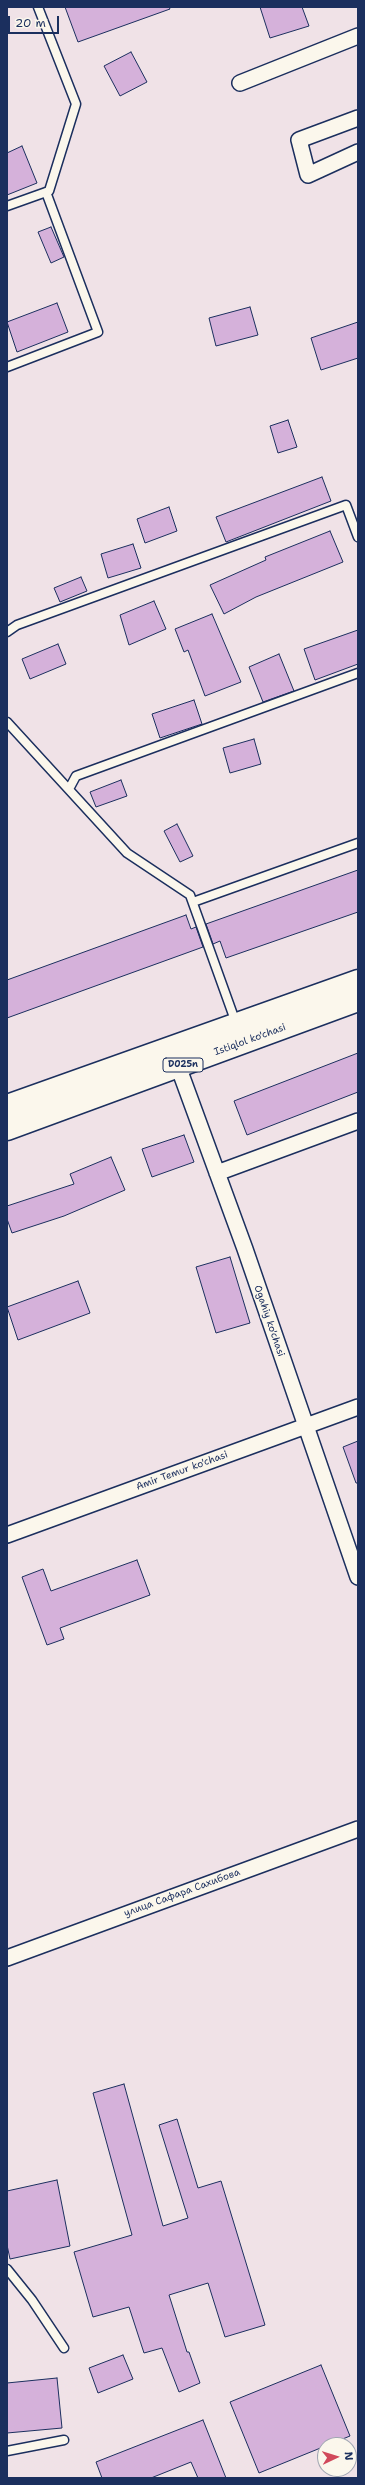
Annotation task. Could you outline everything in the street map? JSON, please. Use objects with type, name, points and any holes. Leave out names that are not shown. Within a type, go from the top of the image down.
[{"type":"main road","name":"Istiqlol ko'chasi","points":[[7,1106],[358,981]]},
{"type":"main road","name":"Istiqlol ko'chasi","points":[[7,1128],[358,1000]]},
{"type":"street","points":[[240,83],[358,36]]},
{"type":"street","points":[[358,118],[298,140],[308,175],[358,152]]},
{"type":"street","name":"Ogahiy ko'chasi","points":[[178,1066],[217,1173],[358,1577]]},
{"type":"street","points":[[217,1173],[358,1121]]},
{"type":"street","name":"Amir Temur ko'chasi","points":[[7,1535],[358,1407]]},
{"type":"street","name":"улица Сафара Сахибова","points":[[7,1958],[358,1829]]},
{"type":"lane","points":[[7,206],[49,191],[76,104],[38,7]]},
{"type":"lane","points":[[7,367],[98,332],[46,192]]},
{"type":"lane","points":[[7,632],[17,625],[346,505],[358,537]]},
{"type":"lane","points":[[69,789],[76,776],[358,673]]},
{"type":"lane","points":[[7,722],[127,852],[190,895],[237,1025]]},
{"type":"lane","points":[[193,902],[358,843]]},
{"type":"lane","points":[[7,2269],[32,2300],[64,2348]]},
{"type":"lane","points":[[7,2451],[64,2440]]},
{"type":"building","points":[[65,7],[169,7],[170,9],[78,42]]},
{"type":"building","points":[[260,7],[302,7],[309,26],[270,38]]},
{"type":"building","points":[[131,52],[147,82],[120,96],[104,66]]},
{"type":"building","points":[[22,146],[37,183],[7,195],[7,153]]},
{"type":"building","points":[[51,227],[64,257],[51,263],[38,232]]},
{"type":"building","points":[[57,303],[68,332],[17,352],[7,322]]},
{"type":"building","points":[[250,307],[258,335],[216,346],[209,318]]},
{"type":"building","points":[[358,322],[358,358],[321,370],[311,338]]},
{"type":"building","points":[[288,420],[297,447],[278,453],[270,426]]},
{"type":"building","points":[[322,477],[331,501],[226,542],[216,517]]},
{"type":"building","points":[[169,507],[177,531],[145,543],[137,519]]},
{"type":"building","points":[[330,531],[343,562],[256,597],[224,614],[210,585],[266,560],[265,557]]},
{"type":"building","points":[[133,544],[141,568],[108,578],[101,554]]},
{"type":"building","points":[[81,577],[87,591],[60,602],[54,588]]},
{"type":"building","points":[[154,601],[166,629],[129,645],[120,615]]},
{"type":"building","points":[[212,614],[241,682],[205,696],[188,650],[184,652],[175,629]]},
{"type":"building","points":[[358,630],[358,664],[315,680],[304,649]]},
{"type":"building","points":[[58,644],[66,664],[30,679],[22,659]]},
{"type":"building","points":[[279,654],[294,691],[263,702],[249,667]]},
{"type":"building","points":[[194,700],[202,724],[160,738],[152,714]]},
{"type":"building","points":[[254,739],[261,764],[230,773],[223,748]]},
{"type":"building","points":[[121,780],[127,796],[96,807],[90,792]]},
{"type":"building","points":[[177,824],[193,856],[180,862],[164,831]]},
{"type":"building","points":[[358,870],[358,912],[226,958],[220,941],[213,944],[206,924]]},
{"type":"building","points":[[186,915],[191,929],[196,927],[203,947],[7,1018],[7,980]]},
{"type":"building","points":[[358,1053],[358,1092],[247,1135],[234,1101]]},
{"type":"building","points":[[184,1135],[194,1162],[152,1177],[142,1149]]},
{"type":"building","points":[[111,1157],[125,1190],[64,1216],[12,1233],[7,1219],[7,1206],[74,1184],[70,1174]]},
{"type":"building","points":[[230,1257],[250,1323],[216,1333],[196,1267]]},
{"type":"building","points":[[78,1281],[90,1313],[18,1340],[7,1307]]},
{"type":"building","points":[[358,1441],[358,1483],[356,1483],[343,1447]]},
{"type":"building","points":[[137,1560],[150,1595],[60,1628],[64,1639],[47,1645],[22,1577],[43,1569],[51,1591]]},
{"type":"building","points":[[124,2084],[163,2226],[188,2218],[159,2125],[177,2119],[198,2188],[221,2181],[265,2325],[225,2337],[208,2283],[169,2295],[187,2352],[189,2352],[200,2383],[179,2392],[162,2348],[144,2353],[129,2307],[93,2317],[74,2252],[132,2235],[93,2093]]},
{"type":"building","points":[[57,2180],[70,2246],[10,2259],[7,2245],[7,2191]]},
{"type":"building","points":[[123,2355],[133,2379],[98,2393],[89,2368]]},
{"type":"building","points":[[321,2365],[350,2436],[317,2437],[317,2449],[259,2473],[230,2402]]},
{"type":"building","points":[[57,2378],[62,2428],[7,2433],[7,2383]]},
{"type":"building","points":[[203,2420],[226,2478],[198,2478],[191,2462],[151,2478],[102,2478],[96,2462]]}]
